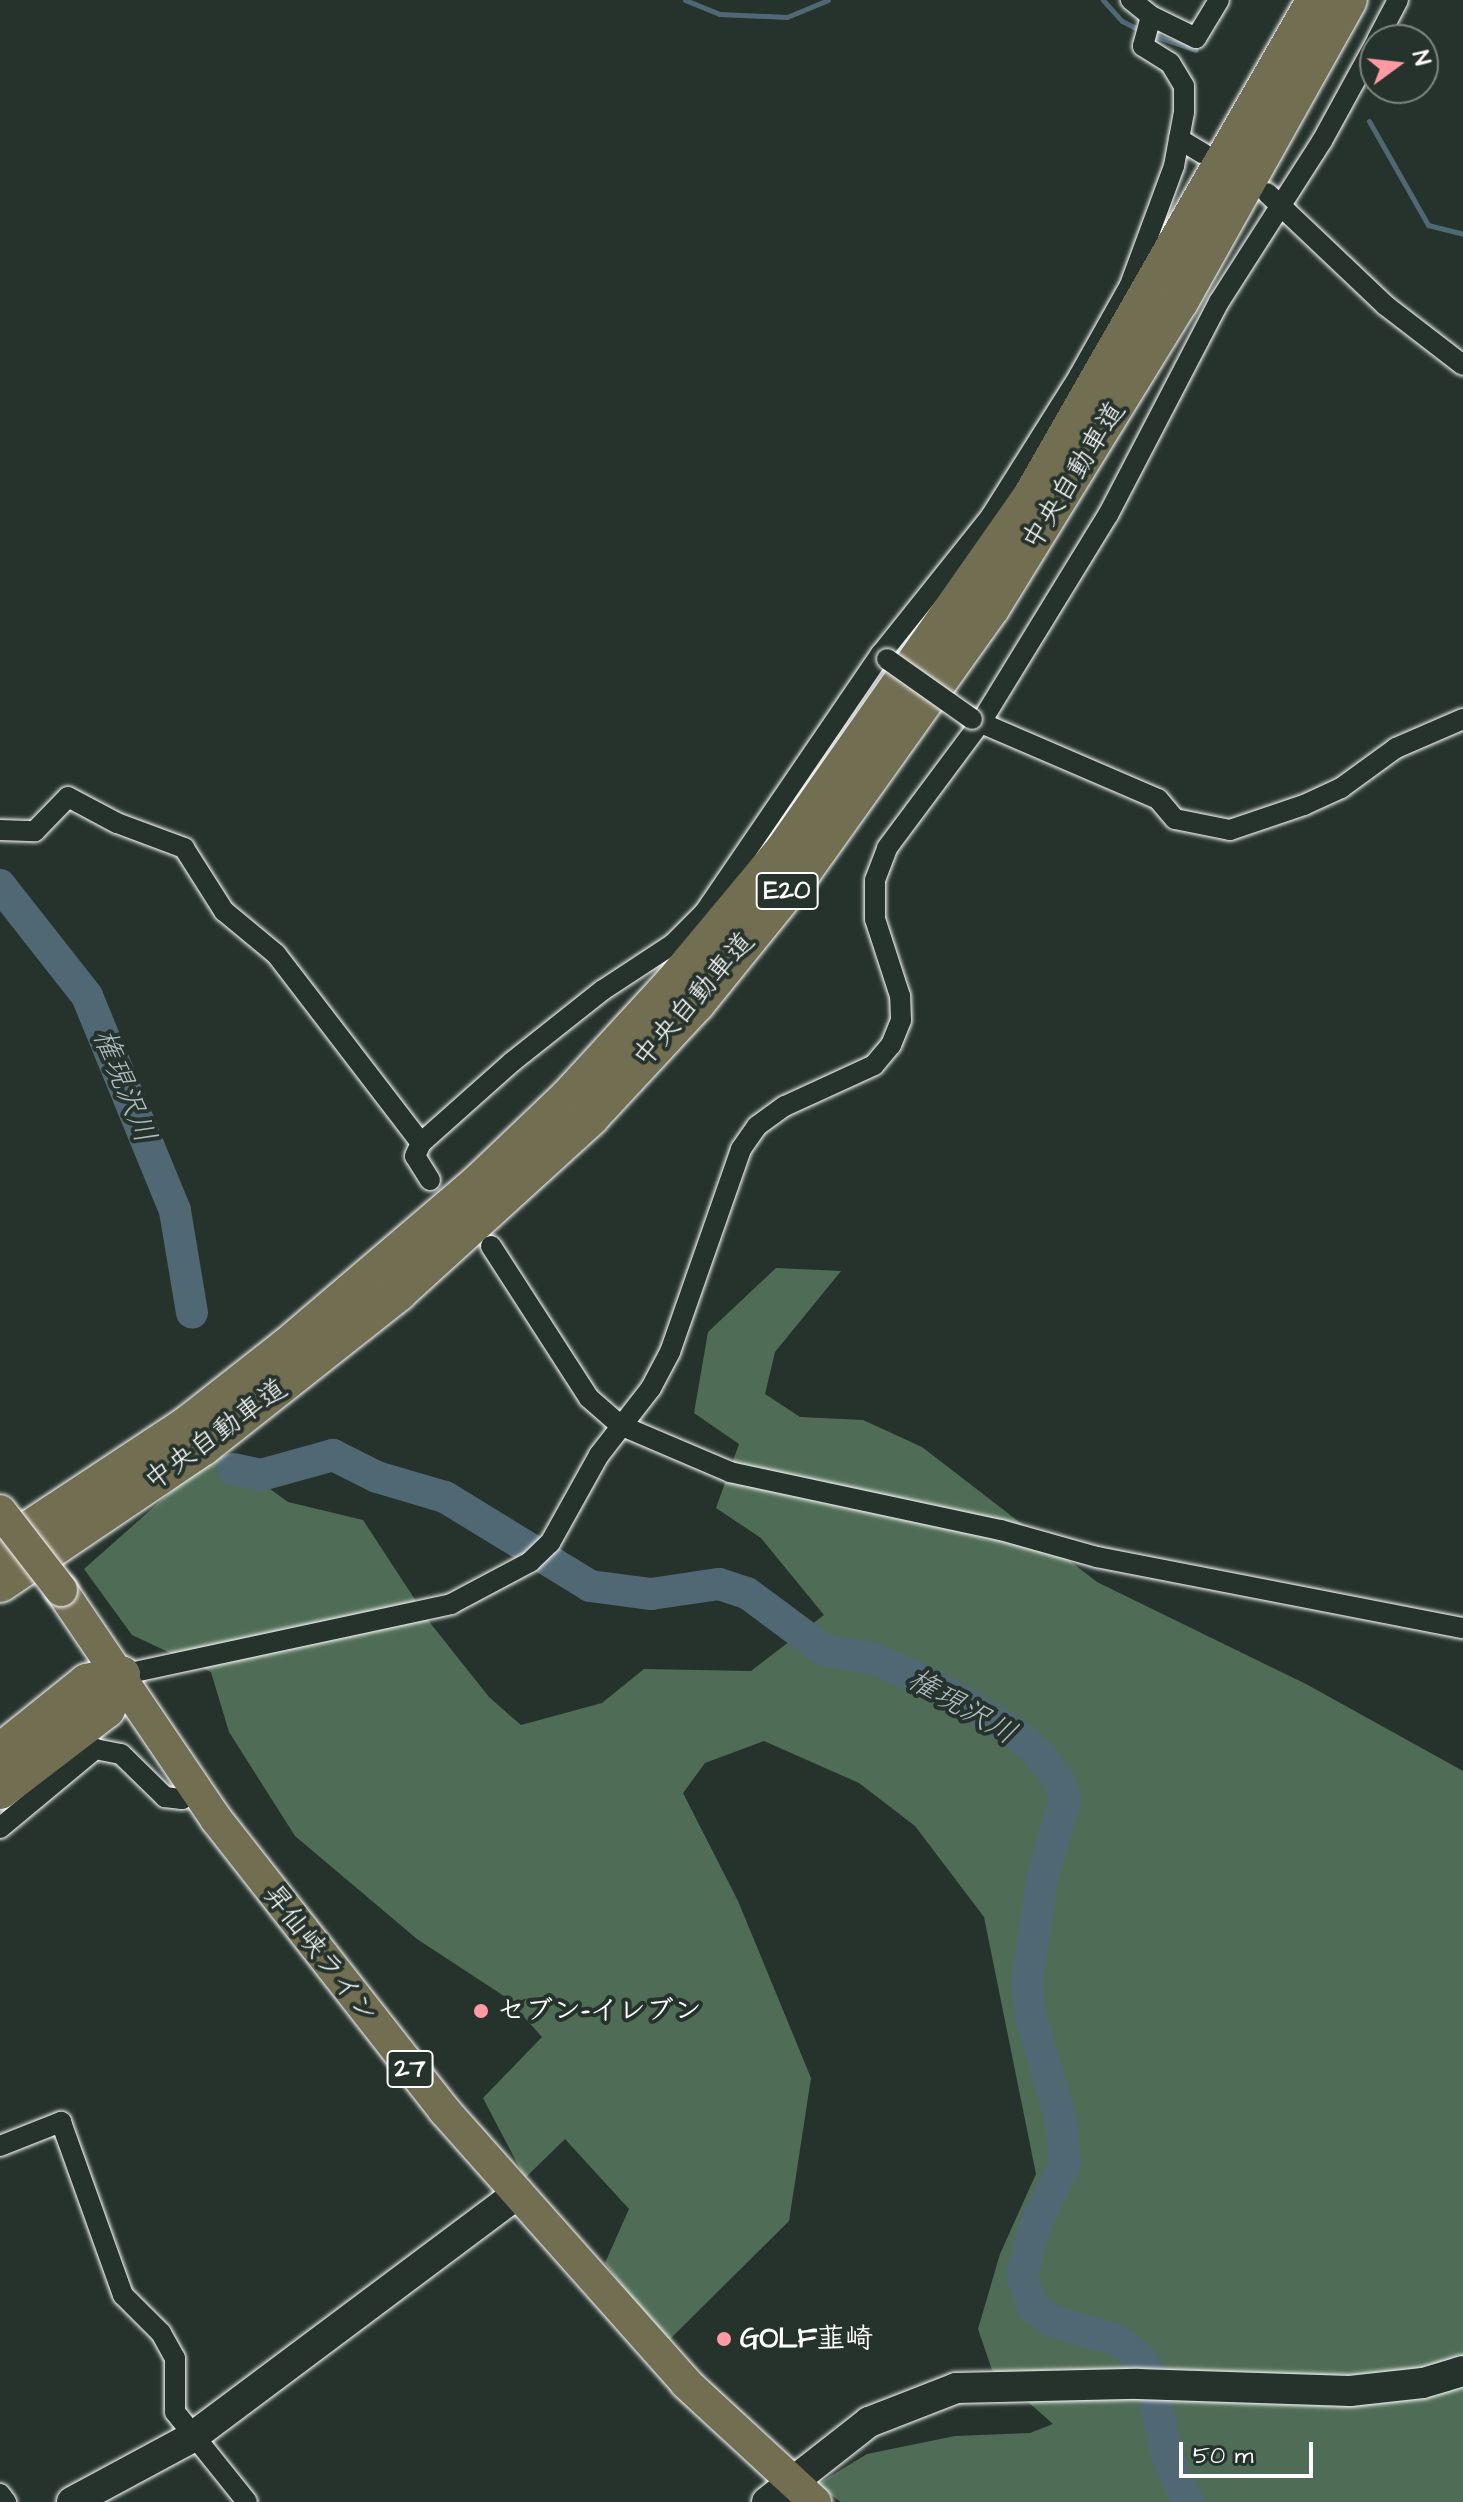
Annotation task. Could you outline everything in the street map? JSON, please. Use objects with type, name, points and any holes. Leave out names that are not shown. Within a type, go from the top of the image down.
[{"type":"highway","name":"中央自動車道","points":[[0,1549],[188,1425],[286,1348],[490,1172],[568,1098],[672,985],[783,852],[1031,498],[1316,0]]},
{"type":"highway","name":"中央自動車道","points":[[0,1583],[94,1523],[278,1389],[398,1292],[590,1117],[706,991],[896,746],[1007,582],[1179,302],[1348,0]]},
{"type":"highway","points":[[0,1596],[94,1523]]},
{"type":"highway","points":[[0,1753],[87,1683],[121,1675]]},
{"type":"highway","points":[[0,1790],[106,1709],[121,1675]]},
{"type":"main road","name":"昇仙峡ライン","points":[[0,1511],[121,1675],[195,1789],[353,1998],[518,2193],[791,2496]]},
{"type":"street","points":[[1131,0],[1151,16],[1196,38],[1219,0]]},
{"type":"street","points":[[1385,24],[1398,0]]},
{"type":"street","points":[[430,1180],[415,1156],[421,1143],[512,1062],[603,990],[673,944],[704,913],[884,657],[991,516],[1079,376],[1130,285],[1179,139],[1184,86],[1170,63],[1143,46],[1151,16]]},
{"type":"street","points":[[121,1675],[451,1604],[530,1562],[550,1543],[620,1425],[651,1388],[670,1352],[741,1149],[757,1126],[785,1106],[874,1065],[891,1045],[901,1020],[900,996],[875,919],[875,880],[894,837],[977,721],[1108,515],[1272,199],[1322,141],[1359,73]]},
{"type":"street","points":[[1179,139],[1204,154]]},
{"type":"street","points":[[1272,199],[1385,305],[1463,365]]},
{"type":"street","points":[[884,657],[977,721],[1158,799],[1175,819],[1230,830],[1252,827],[1329,794],[1396,748],[1463,719]]},
{"type":"street","points":[[0,830],[35,831],[68,797],[117,823],[184,848],[224,911],[276,954],[421,1143]]},
{"type":"street","points":[[491,1246],[573,1377],[620,1425],[730,1472],[778,1486],[1001,1530],[1097,1557],[1463,1628]]},
{"type":"street","points":[[0,1828],[95,1749],[121,1754],[165,1797],[182,1799],[195,1789]]},
{"type":"street","points":[[0,2146],[61,2122],[123,2295],[161,2333],[175,2358],[175,2412],[191,2438],[247,2502]]},
{"type":"street","points":[[72,2502],[191,2438],[518,2193]]},
{"type":"street","points":[[791,2496],[869,2422],[945,2391],[992,2384],[1138,2384],[1350,2391],[1423,2383],[1463,2371]]},
{"type":"street","points":[[0,2494],[6,2502]]},
{"type":"green space","points":[[776,1268],[841,1271],[775,1352],[765,1394],[800,1417],[863,1420],[922,1447],[1097,1582],[1306,1684],[1463,1771],[1463,2502],[841,2502],[816,2485],[867,2454],[955,2436],[1030,2433],[1053,2424],[992,2370],[978,2329],[1000,2254],[1036,2174],[984,1917],[915,1826],[859,1783],[764,1741],[705,1763],[683,1793],[738,1901],[811,2078],[789,2221],[666,2343],[605,2263],[629,2209],[565,2139],[525,2178],[483,2098],[542,2037],[507,1998],[417,1939],[295,1836],[229,1732],[211,1672],[132,1635],[84,1569],[217,1451],[288,1502],[363,1520],[431,1624],[489,1697],[521,1725],[602,1703],[644,1669],[751,1671],[824,1615],[761,1538],[716,1508],[739,1444],[694,1413],[708,1332]]},
{"type":"waterway","points":[[685,0],[719,14],[787,17],[828,0]]},
{"type":"waterway","points":[[1103,0],[1122,21],[1142,31]]},
{"type":"waterway","points":[[1152,35],[1196,50]]},
{"type":"waterway","points":[[1369,121],[1428,225],[1463,234]]},
{"type":"waterway","name":"権現沢川","points":[[0,885],[87,996],[175,1211],[192,1313]]},
{"type":"waterway","name":"権現沢川","points":[[233,1469],[261,1475],[333,1455],[377,1477],[445,1497],[590,1586],[651,1594],[719,1584],[747,1593],[825,1651],[872,1658],[939,1688],[1014,1732],[1038,1753],[1059,1781],[1065,1800],[1042,1879],[1027,1983],[1031,2017],[1061,2121],[1065,2163],[1035,2225],[1022,2274],[1032,2307],[1052,2321],[1117,2340],[1140,2358],[1148,2371],[1168,2458],[1188,2502]]},
{"type":"place","name":"セブン-イレブン","points":[[481,2011]]},
{"type":"place","name":"GOLF韮崎","points":[[724,2339]]}]
